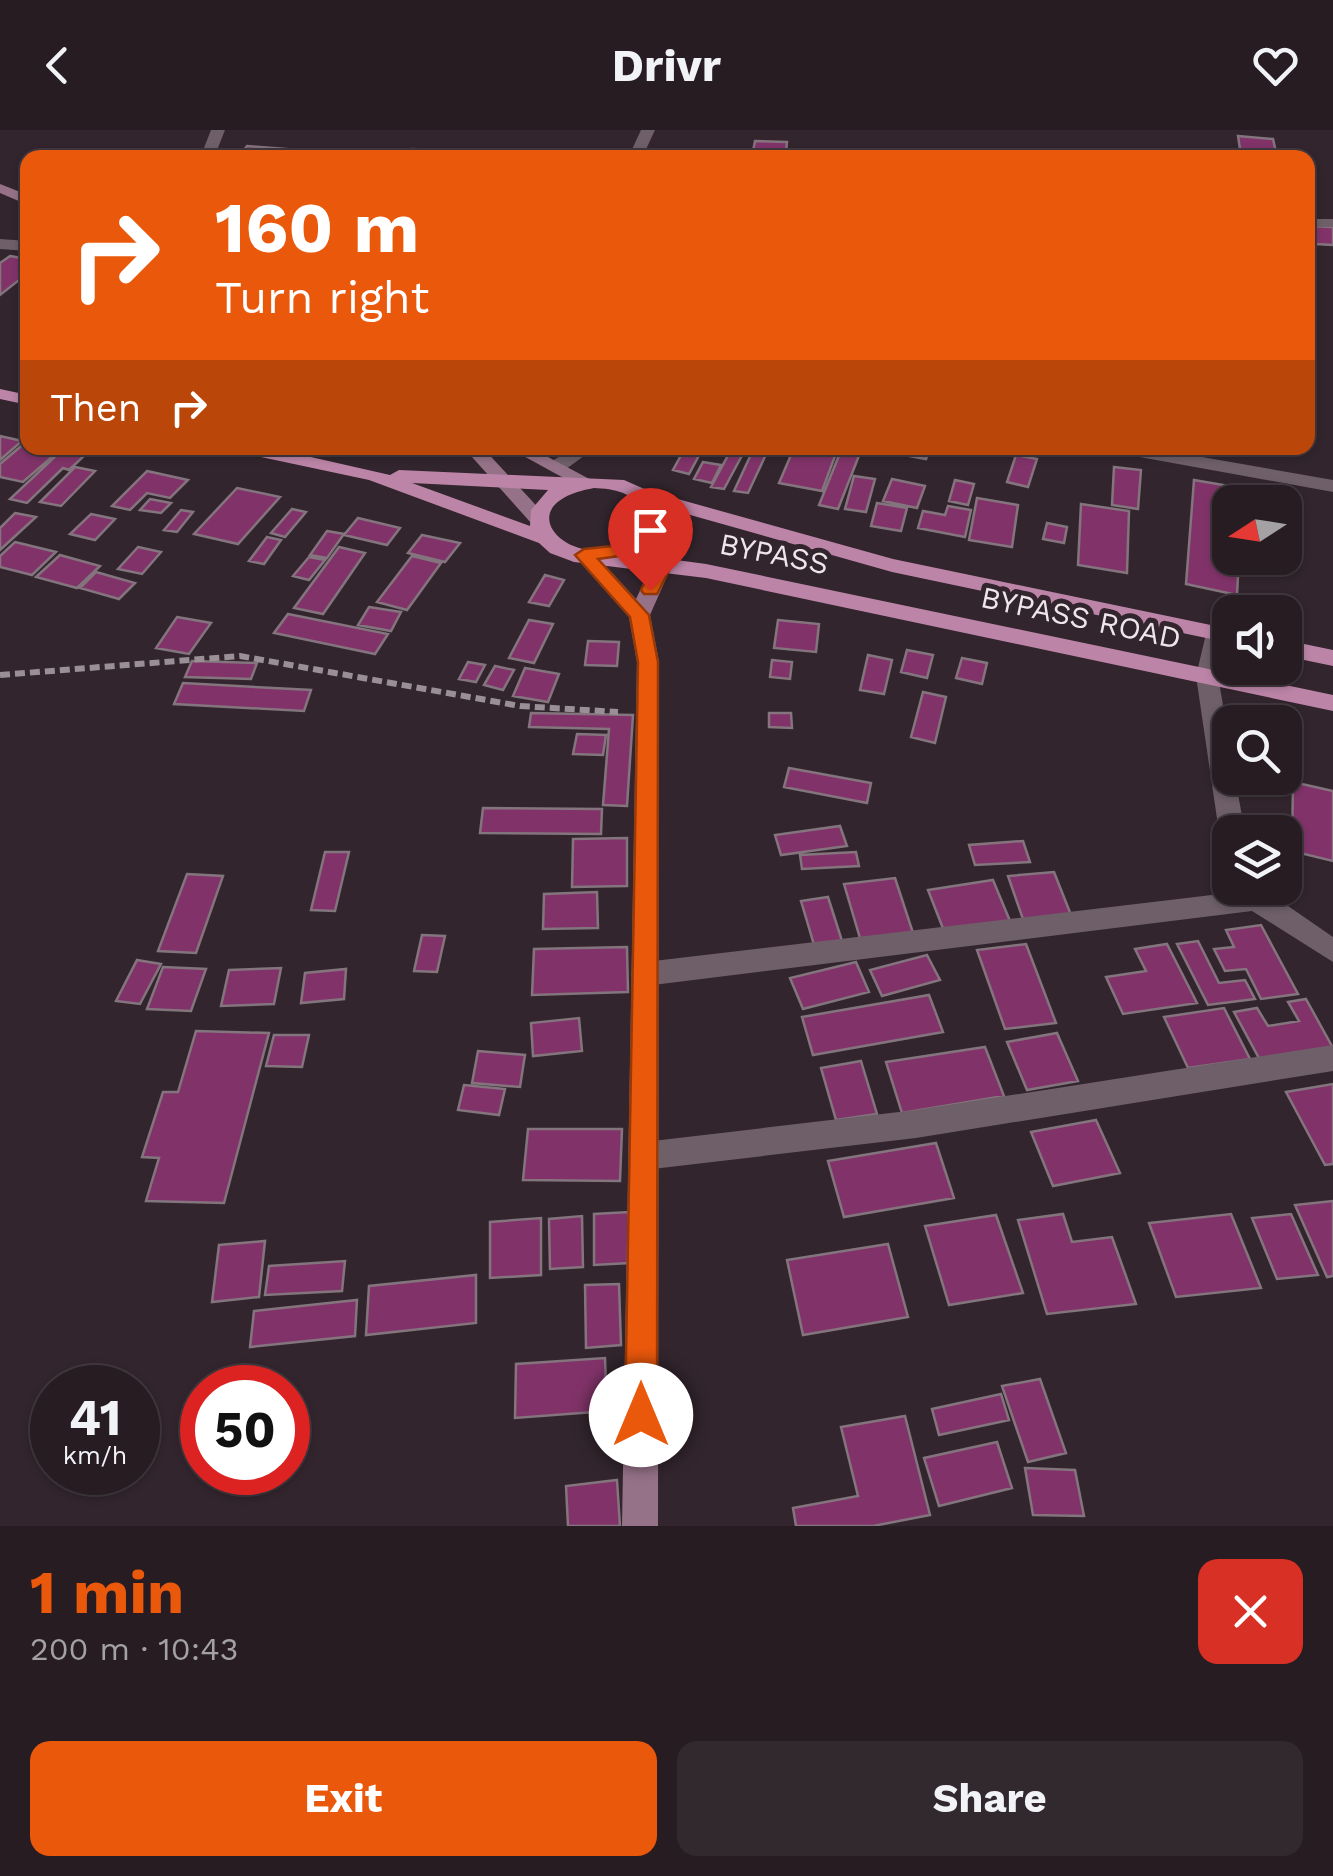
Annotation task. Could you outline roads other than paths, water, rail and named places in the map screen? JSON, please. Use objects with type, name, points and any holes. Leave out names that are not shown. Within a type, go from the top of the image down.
[{"type":"main road","points":[[280,455],[374,475],[541,528],[593,555],[639,615],[648,662],[640,1526]]},
{"type":"main road","points":[[478,455],[541,528]]},
{"type":"main road","points":[[535,455],[559,465],[581,484]]},
{"type":"main road","points":[[374,475],[622,485],[644,496],[657,518],[653,531],[662,565],[639,615]]},
{"type":"main road","points":[[541,528],[546,501],[581,484]]},
{"type":"main road","name":"BYPASS ROAD","points":[[644,496],[892,565],[1212,633]]},
{"type":"main road","points":[[593,555],[628,550],[653,531]]},
{"type":"main road","name":"BYPASS","points":[[593,555],[874,605]]},
{"type":"main road","name":"BYPASS ROAD","points":[[874,605],[1333,703]]},
{"type":"main road","points":[[1302,652],[1333,658]]},
{"type":"street","points":[[559,465],[575,455]]},
{"type":"street","points":[[1164,455],[1333,486]]},
{"type":"street","points":[[1224,455],[1233,467]]},
{"type":"street","points":[[1212,665],[1208,676],[1229,815]]},
{"type":"street","points":[[645,974],[1212,899]]},
{"type":"street","points":[[1268,905],[1333,951]]},
{"type":"street","points":[[644,1156],[916,1124],[1333,1058]]}]
